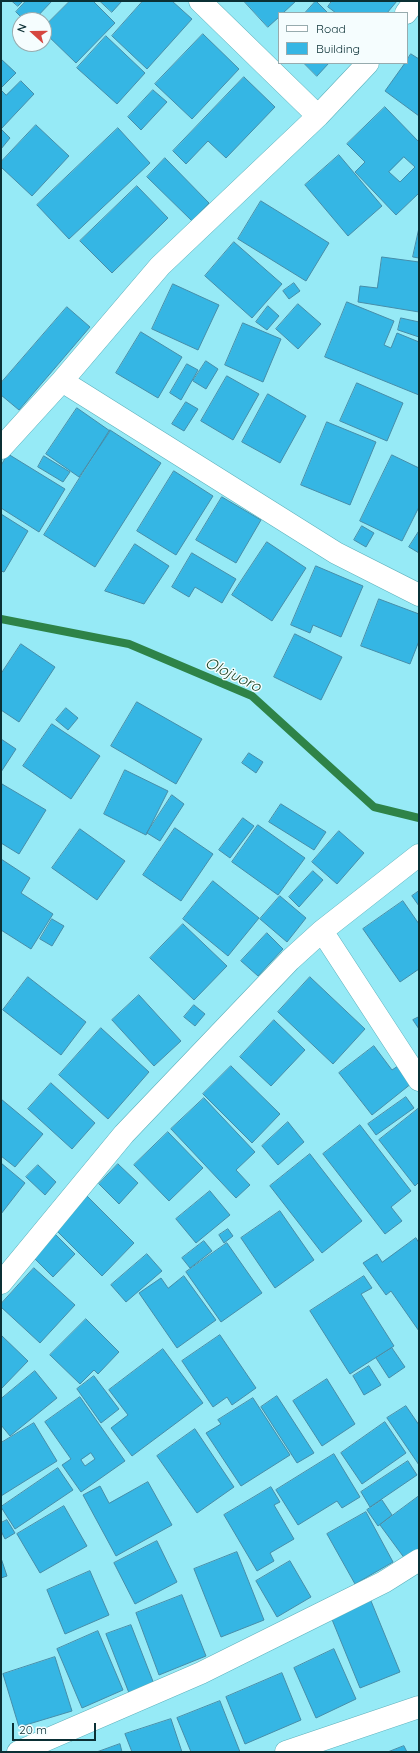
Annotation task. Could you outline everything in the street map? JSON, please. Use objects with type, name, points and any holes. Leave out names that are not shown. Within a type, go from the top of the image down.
[{"type":"street","points":[[200,1],[318,116]]},
{"type":"street","points":[[407,12],[415,1]]},
{"type":"street","points":[[1,448],[62,381],[160,266],[318,116],[367,64]]},
{"type":"street","points":[[62,381],[336,552],[419,595]]},
{"type":"street","points":[[1,1283],[124,1134],[290,960],[322,931],[419,855]]},
{"type":"street","points":[[322,931],[419,1080]]},
{"type":"street","points":[[26,1751],[201,1673],[384,1582],[419,1560]]},
{"type":"street","points":[[286,1752],[419,1707]]},
{"type":"building","points":[[12,1],[23,1],[18,6]]},
{"type":"building","points":[[26,1],[52,1],[42,12],[16,12]]},
{"type":"building","points":[[70,1],[93,1],[115,23],[76,63],[52,40],[52,19]]},
{"type":"building","points":[[100,1],[122,1],[112,12]]},
{"type":"building","points":[[143,1],[172,1],[192,19],[147,69],[112,36]]},
{"type":"building","points":[[244,1],[296,1],[284,12],[278,12],[278,18],[268,27]]},
{"type":"building","points":[[316,1],[327,12],[306,12]]},
{"type":"building","points":[[332,1],[397,1],[388,12],[335,12],[328,7]]},
{"type":"building","points":[[203,34],[239,69],[192,119],[155,84]]},
{"type":"building","points":[[106,36],[145,73],[117,104],[77,68]]},
{"type":"building","points":[[411,54],[419,59],[419,116],[385,91],[404,64],[408,64],[408,58]]},
{"type":"building","points":[[1,59],[16,73],[1,88]]},
{"type":"building","points":[[305,64],[328,64],[317,76]]},
{"type":"building","points":[[244,77],[275,107],[226,158],[208,141],[186,164],[173,151]]},
{"type":"building","points":[[21,81],[34,94],[1,129],[1,90],[6,95]]},
{"type":"building","points":[[153,90],[167,102],[141,130],[128,117]]},
{"type":"building","points":[[385,107],[419,142],[419,193],[396,215],[355,172],[365,162],[347,144]],"holes":[[[404,157],[415,167],[400,182],[389,172]]]},
{"type":"building","points":[[36,125],[69,156],[32,196],[1,167],[1,162]]},
{"type":"building","points":[[118,128],[150,163],[69,239],[37,205]]},
{"type":"building","points":[[1,129],[10,138],[1,149]]},
{"type":"building","points":[[339,155],[382,206],[348,236],[305,185]]},
{"type":"building","points":[[165,158],[209,203],[192,221],[147,177]]},
{"type":"building","points":[[137,186],[168,218],[112,273],[80,241]]},
{"type":"building","points":[[261,201],[329,243],[306,281],[238,239]]},
{"type":"building","points":[[419,228],[419,258],[413,257]]},
{"type":"building","points":[[234,242],[282,284],[252,318],[205,276]]},
{"type":"building","points":[[382,257],[419,262],[419,312],[358,302],[360,286],[377,288]]},
{"type":"building","points":[[294,283],[300,291],[289,299],[283,291]]},
{"type":"building","points":[[173,284],[219,305],[198,350],[152,329]]},
{"type":"building","points":[[347,302],[394,321],[384,345],[391,348],[397,333],[419,342],[419,395],[325,357]]},
{"type":"building","points":[[298,304],[321,324],[298,349],[276,329]]},
{"type":"building","points":[[268,306],[279,316],[267,330],[256,322]]},
{"type":"building","points":[[67,307],[90,327],[19,410],[1,395],[1,383]]},
{"type":"building","points":[[401,318],[419,322],[419,337],[398,330]]},
{"type":"building","points":[[243,323],[281,339],[263,382],[225,365]]},
{"type":"building","points":[[141,332],[182,357],[158,398],[116,373]]},
{"type":"building","points":[[206,361],[218,369],[206,389],[193,381]]},
{"type":"building","points":[[187,364],[198,370],[181,400],[170,393]]},
{"type":"building","points":[[227,376],[259,394],[233,440],[201,421]]},
{"type":"building","points":[[357,383],[403,403],[387,441],[340,421]]},
{"type":"building","points":[[268,394],[306,416],[280,463],[242,442]]},
{"type":"building","points":[[186,402],[198,409],[184,431],[172,424]]},
{"type":"building","points":[[77,408],[110,431],[79,477],[46,454]]},
{"type":"building","points":[[327,422],[376,442],[350,505],[301,485]]},
{"type":"building","points":[[110,430],[161,463],[95,567],[44,535]]},
{"type":"building","points":[[8,454],[65,489],[39,532],[1,508],[1,466]]},
{"type":"building","points":[[392,455],[419,468],[419,507],[402,541],[360,521]]},
{"type":"building","points":[[44,456],[70,472],[63,482],[38,467]]},
{"type":"building","points":[[174,471],[213,496],[176,555],[137,531]]},
{"type":"building","points":[[222,497],[261,520],[236,563],[196,540]]},
{"type":"building","points":[[1,514],[28,531],[4,572],[1,571]]},
{"type":"building","points":[[362,526],[374,533],[366,547],[354,540]]},
{"type":"building","points":[[419,531],[419,553],[409,547]]},
{"type":"building","points":[[267,542],[306,568],[272,621],[232,595]]},
{"type":"building","points":[[135,544],[169,566],[144,604],[105,591]]},
{"type":"building","points":[[192,553],[236,579],[222,603],[195,587],[189,597],[172,587]]},
{"type":"building","points":[[316,566],[363,586],[341,637],[313,625],[310,633],[291,625]]},
{"type":"building","points":[[379,599],[419,614],[419,641],[410,664],[361,646]]},
{"type":"building","points":[[295,634],[342,657],[321,700],[274,677]]},
{"type":"building","points":[[21,644],[55,667],[19,722],[1,710],[1,674]]},
{"type":"building","points":[[137,702],[202,739],[176,784],[111,746]]},
{"type":"building","points":[[66,708],[78,718],[68,730],[56,720]]},
{"type":"building","points":[[52,724],[100,756],[71,799],[23,766]]},
{"type":"building","points":[[1,739],[16,749],[1,772]]},
{"type":"building","points":[[249,753],[263,762],[256,773],[242,763]]},
{"type":"building","points":[[125,770],[168,791],[146,835],[104,814]]},
{"type":"building","points":[[2,784],[46,810],[19,854],[1,843]]},
{"type":"building","points":[[172,795],[184,804],[160,841],[147,833]]},
{"type":"building","points":[[281,804],[326,832],[314,850],[269,822]]},
{"type":"building","points":[[243,818],[254,826],[230,858],[219,850]]},
{"type":"building","points":[[258,825],[305,858],[278,895],[232,862]]},
{"type":"building","points":[[175,828],[213,854],[181,901],[143,875]]},
{"type":"building","points":[[80,829],[125,861],[97,900],[52,868]]},
{"type":"building","points":[[339,831],[364,853],[337,884],[312,862]]},
{"type":"building","points":[[1,859],[30,878],[21,893],[53,914],[31,949],[1,930]]},
{"type":"building","points":[[313,871],[323,880],[299,907],[289,897]]},
{"type":"building","points":[[213,881],[259,918],[228,956],[183,919]]},
{"type":"building","points":[[419,891],[419,906],[412,896]]},
{"type":"building","points":[[280,896],[306,918],[287,942],[260,919]]},
{"type":"building","points":[[403,901],[419,924],[419,969],[400,982],[363,929]]},
{"type":"building","points":[[52,919],[64,926],[52,946],[40,939]]},
{"type":"building","points":[[183,924],[227,966],[194,1000],[150,958]]},
{"type":"building","points":[[267,933],[283,949],[258,976],[241,961]]},
{"type":"building","points":[[28,977],[86,1022],[61,1055],[3,1010]]},
{"type":"building","points":[[310,977],[365,1029],[333,1064],[278,1012]]},
{"type":"building","points":[[139,995],[181,1041],[154,1066],[112,1020]]},
{"type":"building","points":[[194,1005],[205,1014],[195,1026],[184,1017]]},
{"type":"building","points":[[419,1017],[419,1029],[413,1020]]},
{"type":"building","points":[[274,1020],[305,1050],[271,1086],[240,1057]]},
{"type":"building","points":[[101,1028],[149,1072],[108,1119],[59,1075]]},
{"type":"building","points":[[374,1046],[392,1070],[398,1066],[412,1083],[372,1115],[339,1073]]},
{"type":"building","points":[[231,1066],[280,1114],[252,1143],[203,1094]]},
{"type":"building","points":[[51,1083],[95,1123],[72,1149],[28,1109]]},
{"type":"building","points":[[406,1097],[414,1108],[376,1135],[368,1124]]},
{"type":"building","points":[[204,1098],[255,1152],[236,1170],[250,1185],[236,1198],[171,1129]]},
{"type":"building","points":[[1,1099],[43,1134],[15,1167],[1,1156]]},
{"type":"building","points":[[419,1108],[419,1182],[415,1186],[379,1140]]},
{"type":"building","points":[[288,1122],[304,1142],[278,1165],[262,1146]]},
{"type":"building","points":[[360,1125],[411,1191],[391,1207],[402,1221],[385,1234],[323,1154]]},
{"type":"building","points":[[168,1132],[203,1168],[169,1201],[134,1165]]},
{"type":"building","points":[[310,1154],[362,1221],[322,1253],[270,1186]]},
{"type":"building","points":[[1,1163],[25,1183],[1,1214]]},
{"type":"building","points":[[118,1164],[138,1183],[119,1204],[99,1184]]},
{"type":"building","points":[[38,1165],[56,1182],[45,1195],[26,1177]]},
{"type":"building","points":[[210,1191],[230,1215],[196,1243],[176,1219]]},
{"type":"building","points":[[86,1195],[134,1243],[102,1276],[54,1228]]},
{"type":"building","points":[[280,1211],[314,1260],[275,1288],[241,1238]]},
{"type":"building","points":[[228,1229],[233,1236],[224,1243],[219,1235]]},
{"type":"building","points":[[55,1234],[75,1254],[53,1277],[32,1256]]},
{"type":"building","points":[[416,1238],[419,1243],[419,1331],[391,1291],[386,1295],[363,1263],[377,1254],[382,1262]]},
{"type":"building","points":[[204,1241],[212,1251],[190,1268],[182,1258]]},
{"type":"building","points":[[227,1243],[262,1293],[221,1322],[186,1272]]},
{"type":"building","points":[[147,1254],[162,1271],[126,1302],[111,1285]]},
{"type":"building","points":[[34,1268],[75,1305],[40,1343],[1,1307],[1,1304]]},
{"type":"building","points":[[184,1276],[216,1320],[177,1348],[139,1293],[161,1278],[168,1288]]},
{"type":"building","points":[[364,1276],[372,1288],[361,1294],[394,1346],[350,1374],[310,1311]]},
{"type":"building","points":[[86,1319],[119,1352],[98,1374],[94,1370],[80,1384],[50,1355]]},
{"type":"building","points":[[1,1335],[28,1361],[1,1389]]},
{"type":"building","points":[[220,1335],[256,1388],[232,1405],[227,1397],[213,1407],[182,1361]]},
{"type":"building","points":[[392,1348],[405,1367],[389,1378],[376,1358]]},
{"type":"building","points":[[163,1349],[203,1403],[132,1456],[111,1428],[128,1415],[109,1390]]},
{"type":"building","points":[[369,1366],[381,1385],[364,1395],[353,1376]]},
{"type":"building","points":[[35,1371],[57,1398],[10,1436],[1,1425],[1,1399]]},
{"type":"building","points":[[94,1376],[119,1409],[101,1423],[77,1389]]},
{"type":"building","points":[[327,1379],[355,1424],[322,1446],[293,1401]]},
{"type":"building","points":[[277,1396],[314,1453],[297,1463],[261,1407]]},
{"type":"building","points":[[80,1397],[125,1461],[81,1492],[62,1465],[71,1459],[45,1422]],"holes":[[[91,1453],[95,1459],[85,1466],[81,1460]]]},
{"type":"building","points":[[253,1398],[290,1455],[241,1486],[206,1433],[221,1424],[218,1420]]},
{"type":"building","points":[[406,1406],[419,1425],[419,1465],[387,1418]]},
{"type":"building","points":[[385,1422],[406,1453],[362,1484],[341,1453]]},
{"type":"building","points":[[34,1423],[57,1461],[1,1496],[1,1443]]},
{"type":"building","points":[[195,1429],[234,1487],[197,1513],[157,1456]]},
{"type":"building","points":[[334,1454],[360,1497],[342,1508],[337,1501],[298,1525],[276,1490]]},
{"type":"building","points":[[408,1461],[417,1475],[370,1507],[361,1492]]},
{"type":"building","points":[[58,1468],[73,1490],[15,1529],[1,1507]]},
{"type":"building","points":[[148,1482],[172,1525],[116,1556],[83,1495],[100,1486],[109,1503]]},
{"type":"building","points":[[271,1487],[280,1502],[274,1505],[294,1539],[270,1553],[274,1561],[257,1571],[224,1515]]},
{"type":"building","points":[[419,1496],[419,1556],[408,1563],[380,1525]]},
{"type":"building","points":[[382,1500],[392,1515],[378,1526],[367,1510]]},
{"type":"building","points":[[64,1506],[87,1546],[40,1573],[17,1534]]},
{"type":"building","points":[[366,1512],[393,1562],[355,1584],[327,1534]]},
{"type":"building","points":[[7,1520],[15,1533],[5,1539],[1,1531],[1,1523]]},
{"type":"building","points":[[157,1541],[177,1582],[135,1604],[114,1563]]},
{"type":"building","points":[[237,1552],[264,1620],[221,1637],[194,1569]]},
{"type":"building","points":[[1,1558],[7,1576],[1,1578]]},
{"type":"building","points":[[290,1561],[311,1597],[277,1617],[256,1581]]},
{"type":"building","points":[[90,1571],[109,1615],[65,1634],[47,1590]]},
{"type":"building","points":[[182,1595],[206,1656],[159,1675],[136,1613]]},
{"type":"building","points":[[371,1601],[400,1672],[360,1688],[331,1617]]},
{"type":"building","points":[[131,1625],[154,1684],[129,1693],[106,1634]]},
{"type":"building","points":[[98,1631],[123,1690],[82,1708],[57,1649]]},
{"type":"building","points":[[334,1649],[356,1699],[316,1718],[294,1668]]},
{"type":"building","points":[[55,1657],[72,1711],[19,1727],[3,1674]]},
{"type":"building","points":[[282,1673],[301,1720],[245,1744],[226,1697]]},
{"type":"building","points":[[220,1701],[240,1752],[191,1752],[177,1718]]},
{"type":"building","points":[[171,1719],[182,1752],[132,1752],[125,1734]]},
{"type":"building","points":[[120,1744],[122,1752],[97,1752]]},
{"type":"building","points":[[404,1746],[407,1752],[388,1752]]},
{"type":"waterway","name":"Olojuoro","points":[[1,619],[129,644],[252,696],[374,807],[419,818]]}]
